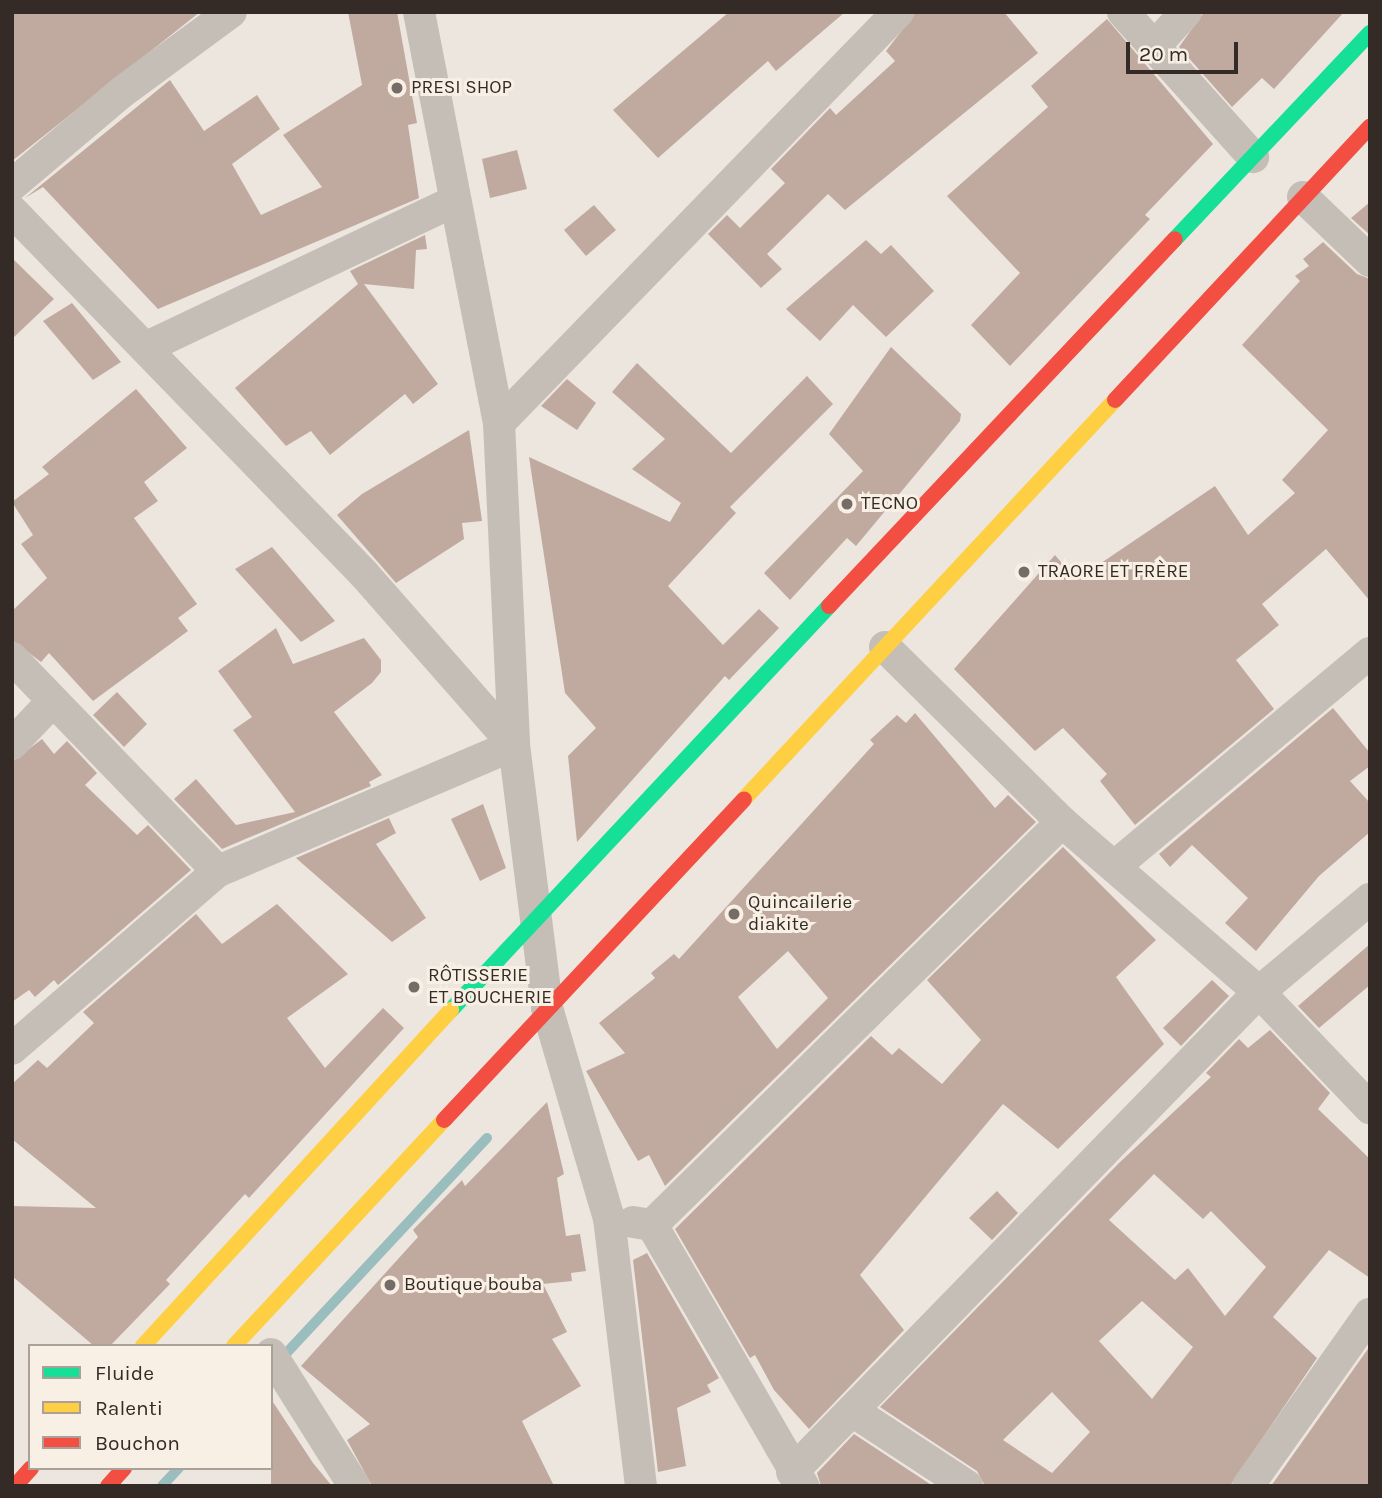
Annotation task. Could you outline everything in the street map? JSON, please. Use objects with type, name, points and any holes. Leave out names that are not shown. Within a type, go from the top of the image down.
[{"type":"main road","points":[[145,1344],[535,918],[1370,33]]},
{"type":"main road","points":[[251,1339],[547,1008],[1370,127]]},
{"type":"main road","points":[[15,1486],[29,1470]]},
{"type":"main road","points":[[108,1486],[122,1470]]},
{"type":"street","points":[[12,185],[122,92],[232,12]]},
{"type":"street","points":[[419,12],[499,423],[514,745],[547,1008],[609,1218],[641,1486]]},
{"type":"street","points":[[499,423],[898,12]]},
{"type":"street","points":[[1123,12],[1253,157]]},
{"type":"street","points":[[1154,47],[1186,12]]},
{"type":"street","points":[[1303,197],[1370,261]]},
{"type":"street","points":[[145,348],[455,201]]},
{"type":"street","points":[[12,211],[364,574],[514,745]]},
{"type":"street","points":[[885,647],[1062,822],[1259,992],[1370,1108]]},
{"type":"street","points":[[1115,866],[1370,653]]},
{"type":"street","points":[[12,658],[218,871]]},
{"type":"street","points":[[12,744],[53,701]]},
{"type":"street","points":[[12,1049],[218,871],[514,745]]},
{"type":"street","points":[[652,1225],[1062,822]]},
{"type":"street","points":[[652,1225],[797,1479],[854,1412],[1259,992],[1370,899]]},
{"type":"street","points":[[609,1218],[652,1225]]},
{"type":"street","points":[[1248,1486],[1370,1314]]},
{"type":"street","points":[[273,1357],[354,1486]]},
{"type":"street","points":[[854,1412],[967,1486]]},
{"type":"building","points":[[12,12],[200,12],[12,161]]},
{"type":"building","points":[[348,12],[397,12],[417,123],[408,125],[419,198],[158,309],[43,187],[25,198],[170,80],[204,131],[257,95],[280,129],[232,164],[261,215],[322,187],[283,135],[362,85]]},
{"type":"building","points":[[729,12],[845,12],[776,71],[768,61],[658,158],[613,110]]},
{"type":"building","points":[[916,12],[1004,12],[1038,53],[845,210],[828,194],[767,254],[782,269],[761,288],[708,234],[727,215],[740,228],[785,183],[771,169],[830,108],[836,115],[895,61],[886,51]]},
{"type":"building","points":[[1204,12],[1344,12],[1274,89],[1262,78],[1232,107],[1179,47]]},
{"type":"building","points":[[1107,19],[1213,144],[1145,215],[1150,219],[1010,366],[971,325],[1020,273],[947,196],[1048,107],[1031,86]]},
{"type":"building","points":[[517,150],[527,189],[490,198],[482,159]]},
{"type":"building","points":[[1370,202],[1370,235],[1351,218]]},
{"type":"building","points":[[594,205],[616,230],[586,256],[564,230]]},
{"type":"building","points":[[425,235],[427,249],[416,250],[414,289],[364,284],[438,384],[413,404],[405,394],[330,455],[311,431],[286,446],[235,388],[358,284],[350,271]]},
{"type":"building","points":[[866,240],[881,254],[891,245],[934,291],[886,337],[853,305],[820,341],[786,309]]},
{"type":"building","points":[[1323,242],[1357,274],[1370,279],[1370,601],[1326,549],[1262,604],[1279,625],[1236,660],[1274,709],[1135,825],[1100,781],[1107,774],[1063,728],[1035,751],[954,669],[1055,555],[1076,580],[1215,486],[1248,535],[1295,493],[1282,480],[1328,430],[1242,345],[1300,281],[1295,276],[1309,266],[1303,259]]},
{"type":"building","points":[[12,258],[54,299],[12,339]]},
{"type":"building","points":[[72,303],[121,362],[93,380],[43,321]]},
{"type":"building","points":[[891,347],[961,414],[960,421],[856,546],[847,538],[790,600],[764,573],[863,471],[829,434]]},
{"type":"building","points":[[637,363],[731,453],[807,376],[833,404],[730,507],[736,513],[668,586],[723,645],[759,609],[779,628],[729,680],[725,676],[577,842],[568,756],[596,728],[565,693],[529,457],[670,522],[681,503],[632,469],[665,439],[612,392]]},
{"type":"building","points":[[567,379],[596,403],[577,430],[541,406]]},
{"type":"building","points":[[136,389],[187,448],[144,482],[158,501],[134,518],[197,604],[178,618],[188,631],[93,701],[49,653],[41,662],[12,640],[12,611],[47,578],[21,544],[33,535],[12,502],[49,474],[42,467]]},
{"type":"building","points":[[469,430],[482,521],[462,523],[464,539],[396,583],[337,515],[362,494]]},
{"type":"building","points":[[272,547],[335,621],[301,642],[235,569]]},
{"type":"building","points":[[276,628],[293,664],[364,638],[381,660],[381,672],[372,683],[334,712],[382,775],[369,782],[371,786],[222,849],[174,799],[196,779],[236,825],[295,812],[233,730],[252,717],[218,671]]},
{"type":"building","points":[[117,692],[147,724],[124,747],[93,715]]},
{"type":"building","points":[[1333,708],[1370,753],[1370,766],[1350,781],[1370,803],[1370,832],[1319,876],[1256,951],[1225,923],[1248,898],[1192,845],[1170,867],[1159,854]]},
{"type":"building","points":[[915,713],[995,808],[1008,795],[1036,822],[665,1186],[649,1155],[638,1161],[586,1071],[625,1053],[599,1023],[655,978],[651,973],[674,954],[679,959],[874,744],[870,740],[897,715],[906,723]],"holes":[[[788,951],[828,998],[777,1049],[738,997]]]},
{"type":"building","points":[[42,739],[54,754],[67,741],[97,773],[85,785],[137,835],[148,825],[191,870],[58,985],[54,980],[35,997],[29,990],[12,1002],[12,762]]},
{"type":"building","points":[[483,804],[506,868],[480,881],[451,819]]},
{"type":"building","points":[[389,818],[396,833],[376,844],[426,918],[392,942],[296,858]]},
{"type":"building","points":[[1063,847],[1156,940],[1116,977],[1164,1044],[1058,1149],[1003,1104],[860,1275],[904,1330],[809,1429],[774,1390],[755,1355],[750,1358],[675,1229],[871,1036],[892,1055],[899,1048],[942,1084],[981,1040],[927,980]]},
{"type":"building","points":[[277,904],[348,974],[287,1018],[325,1068],[383,1008],[404,1028],[249,1198],[245,1194],[166,1280],[170,1284],[112,1344],[92,1344],[12,1276],[12,1206],[96,1208],[12,1139],[12,1084],[38,1060],[47,1068],[94,1023],[83,1012],[196,914],[222,944]]},
{"type":"building","points":[[1370,944],[1370,985],[1319,1028],[1298,1006]]},
{"type":"building","points":[[1212,980],[1229,996],[1181,1046],[1163,1028]]},
{"type":"building","points":[[1270,1030],[1330,1093],[1318,1109],[1370,1159],[1370,1278],[1329,1250],[1273,1317],[1317,1358],[1230,1486],[985,1486],[977,1471],[880,1407],[1119,1163],[1211,1077],[1206,1073],[1239,1039],[1248,1048]],"holes":[[[1154,1174],[1203,1219],[1211,1211],[1266,1267],[1225,1316],[1188,1268],[1175,1280],[1109,1220]],[[1142,1301],[1193,1347],[1152,1399],[1099,1341]],[[1052,1392],[1090,1432],[1052,1473],[1003,1440]]]},
{"type":"building","points":[[547,1102],[564,1174],[557,1178],[566,1236],[580,1234],[586,1271],[571,1273],[572,1281],[543,1284],[567,1332],[552,1339],[581,1386],[522,1421],[554,1486],[372,1486],[347,1440],[370,1424],[301,1366],[418,1237],[413,1230],[462,1180],[465,1186]]},
{"type":"building","points":[[997,1191],[1018,1213],[992,1240],[969,1218]]},
{"type":"building","points":[[647,1253],[719,1378],[707,1385],[711,1392],[677,1408],[686,1466],[658,1472],[633,1260]]},
{"type":"building","points":[[1370,1346],[1370,1486],[1271,1486]]},
{"type":"building","points":[[273,1402],[313,1463],[332,1486],[271,1486]]},
{"type":"building","points":[[854,1434],[933,1486],[821,1486],[817,1473]]},
{"type":"waterway","points":[[279,1361],[487,1138]]},
{"type":"waterway","points":[[162,1486],[177,1470]]},
{"type":"traffic: fast","points":[[1175,239],[1370,33]]},
{"type":"traffic: fast","points":[[451,1010],[829,606]]},
{"type":"traffic: slow","points":[[744,799],[1115,400]]},
{"type":"traffic: slow","points":[[145,1344],[451,1010]]},
{"type":"traffic: slow","points":[[236,1344],[444,1120]]},
{"type":"traffic: jam","points":[[1115,400],[1370,127]]},
{"type":"traffic: jam","points":[[829,606],[1175,239]]},
{"type":"traffic: jam","points":[[444,1120],[744,799]]},
{"type":"traffic: jam","points":[[15,1486],[29,1470]]},
{"type":"traffic: jam","points":[[108,1486],[122,1470]]},
{"type":"place","name":"PRESI SHOP","points":[[397,88]]},
{"type":"place","name":"TECNO","points":[[847,504]]},
{"type":"place","name":"TRAORE ET FRÈRE","points":[[1024,572]]},
{"type":"place","name":"Quincailerie diakite","points":[[734,914]]},
{"type":"place","name":"RÔTISSERIE ET BOUCHERIE","points":[[414,987]]},
{"type":"place","name":"Boutique bouba","points":[[390,1285]]}]
